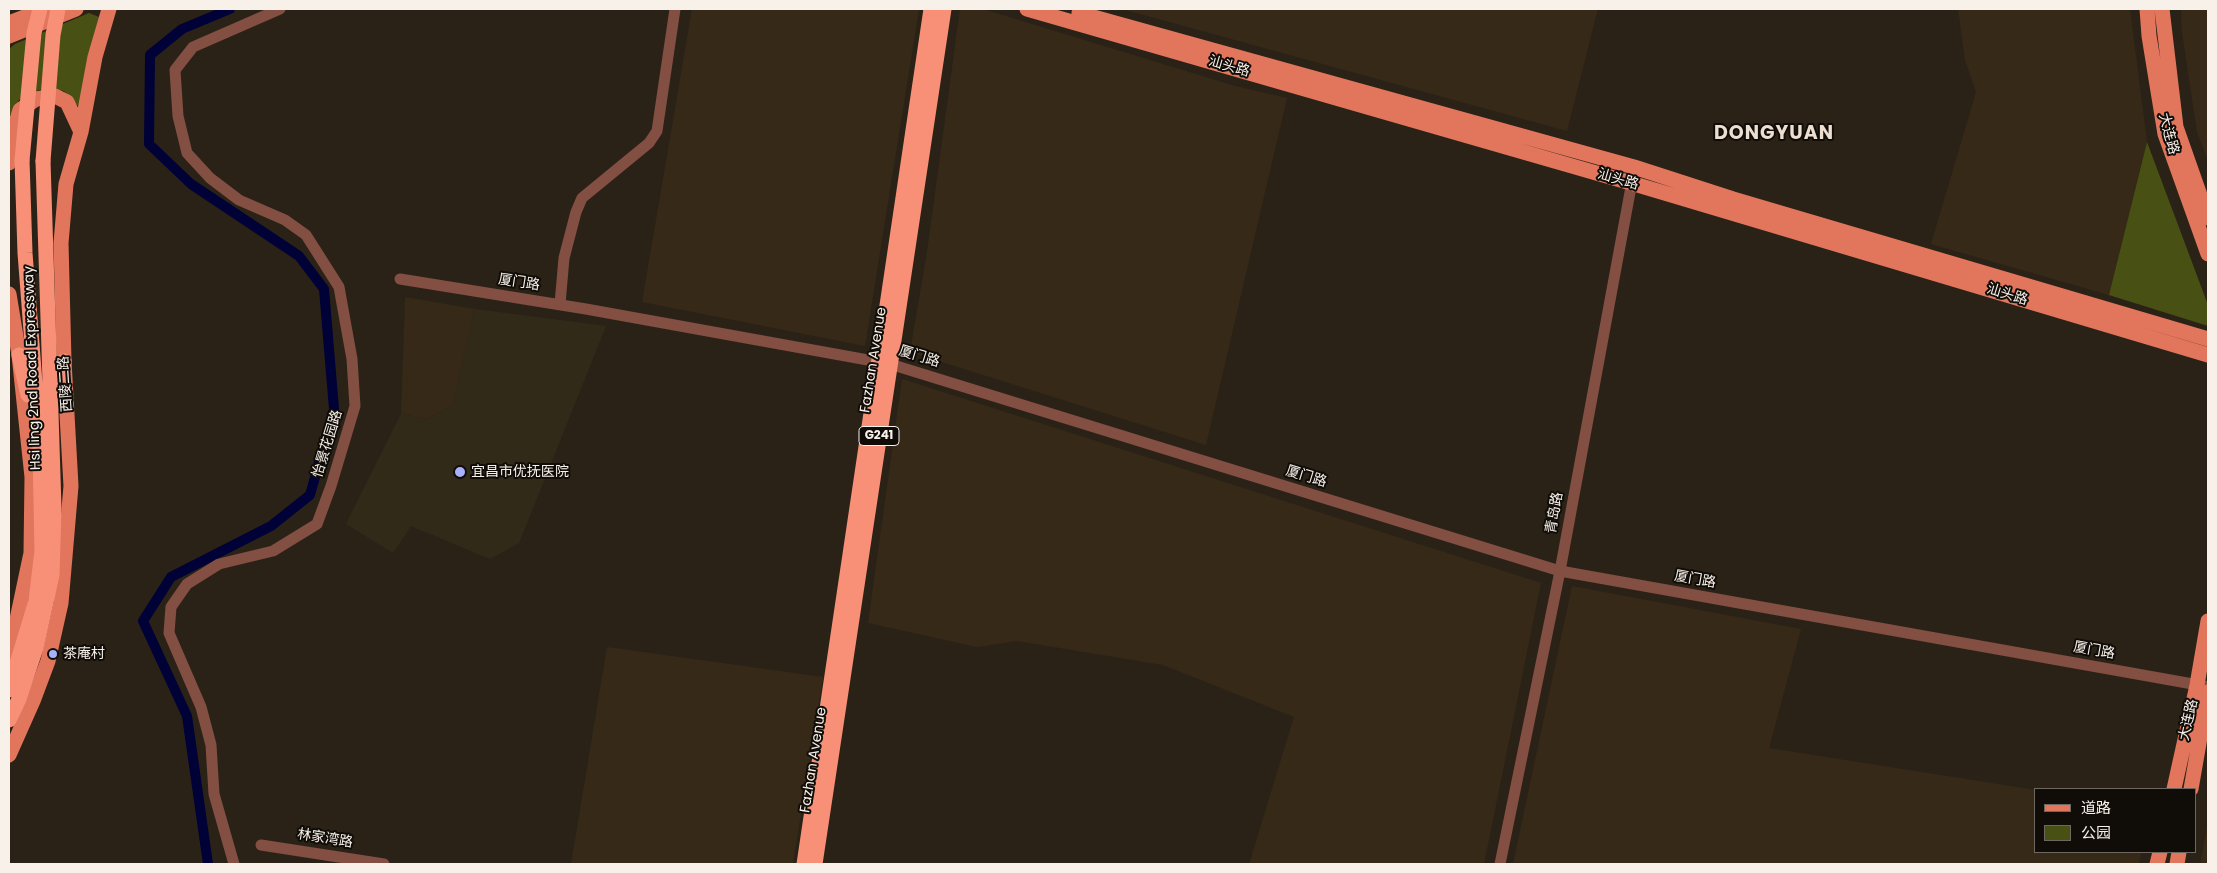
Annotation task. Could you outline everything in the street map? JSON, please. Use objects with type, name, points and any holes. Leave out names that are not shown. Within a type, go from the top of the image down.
[{"type":"highway","name":"Hsi ling 2nd Road Expressway","points":[[9,720],[19,699],[36,648],[52,575],[54,508],[15,161],[34,33],[40,9]]},
{"type":"highway","name":"Hsi ling 2nd Road Expressway","points":[[9,690],[36,601],[42,552],[46,446],[43,161],[53,35],[58,9]]},
{"type":"highway","name":"Fazhan Avenue","points":[[815,864],[885,363],[931,9]]},
{"type":"highway","name":"Fazhan Avenue","points":[[804,864],[944,9]]},
{"type":"highway","points":[[19,355],[46,446]]},
{"type":"highway","points":[[46,446],[64,361]]},
{"type":"highway","points":[[10,650],[36,601]]},
{"type":"main road","points":[[9,23],[45,9]]},
{"type":"main road","points":[[9,36],[76,9]]},
{"type":"main road","name":"西陵二路","points":[[9,755],[34,701],[45,668],[61,604],[71,486],[64,361],[61,243],[66,184],[81,132],[95,57],[109,9]]},
{"type":"main road","name":"汕头路","points":[[1027,9],[1631,183],[2208,355]]},
{"type":"main road","name":"汕头路","points":[[1064,9],[1634,167],[1733,199],[2208,339]]},
{"type":"main road","name":"大连路","points":[[2147,9],[2148,36],[2165,134],[2208,254]]},
{"type":"main road","name":"大连路","points":[[2162,9],[2176,127],[2208,218]]},
{"type":"main road","points":[[15,161],[11,138],[20,110],[36,99],[55,96],[67,102],[81,132]]},
{"type":"main road","points":[[9,294],[19,355],[32,477],[32,553],[10,650]]},
{"type":"main road","name":"大连路","points":[[2191,788],[2204,688],[2208,622]]},
{"type":"main road","name":"大连路","points":[[2174,788],[2204,688]]},
{"type":"street","name":"怡景花园路","points":[[234,864],[214,794],[211,744],[201,706],[169,633],[171,607],[187,584],[219,564],[273,551],[316,524],[331,486],[355,406],[352,358],[339,286],[306,235],[285,220],[239,200],[210,178],[187,153],[178,116],[175,70],[192,47],[280,9]]},
{"type":"street","points":[[560,304],[564,258],[576,212],[582,198],[650,143],[657,131],[675,9]]},
{"type":"street","name":"青岛路","points":[[1500,864],[1560,571],[1634,167]]},
{"type":"street","name":"厦门路","points":[[400,279],[560,304],[885,363],[1560,571],[2204,688]]},
{"type":"street","name":"林家湾路","points":[[261,845],[384,864]]},
{"type":"shaded area","points":[[692,9],[919,9],[865,346],[642,302]]},
{"type":"shaded area","points":[[960,9],[983,9],[1235,86],[1287,98],[1206,445],[910,352],[927,252]]},
{"type":"shaded area","points":[[1122,9],[1597,9],[1597,12],[1567,131]]},
{"type":"shaded area","points":[[1958,9],[2130,9],[2147,142],[2109,295],[1931,244],[1976,92],[1965,60]]},
{"type":"shaded area","points":[[2181,9],[2208,9],[2208,161],[2197,132],[2182,32]]},
{"type":"shaded area","points":[[405,297],[475,309],[452,406],[427,419],[401,414]]},
{"type":"shaded area","name":"宜昌市优抚医院","points":[[475,309],[606,326],[519,543],[490,559],[411,526],[393,553],[346,524],[401,414],[427,419],[452,406]]},
{"type":"shaded area","points":[[902,379],[1541,583],[1484,864],[1249,864],[1294,717],[1163,665],[1017,641],[977,647],[868,623]]},
{"type":"shaded area","points":[[1572,586],[1801,629],[1769,748],[2034,790],[2034,853],[2141,853],[2139,864],[1513,864]]},
{"type":"shaded area","points":[[607,647],[823,677],[793,864],[571,864]]},
{"type":"shaded area","points":[[2208,822],[2208,864],[2200,864]]},
{"type":"green space","points":[[89,13],[99,17],[80,108],[64,91],[55,89],[39,90],[19,100],[9,117],[9,49],[15,44]]},
{"type":"green space","points":[[2147,142],[2208,305],[2208,326],[2109,295]]},
{"type":"waterway","points":[[208,864],[187,716],[143,621],[171,577],[271,526],[310,495],[334,409],[324,289],[299,256],[191,184],[149,144],[150,55],[182,29],[230,9]]},
{"type":"place","name":"宜昌市优抚医院","points":[[460,472]]},
{"type":"place","name":"茶庵村","points":[[53,654]]},
{"type":"district","name":"DONGYUAN","points":[[1774,134]]}]
